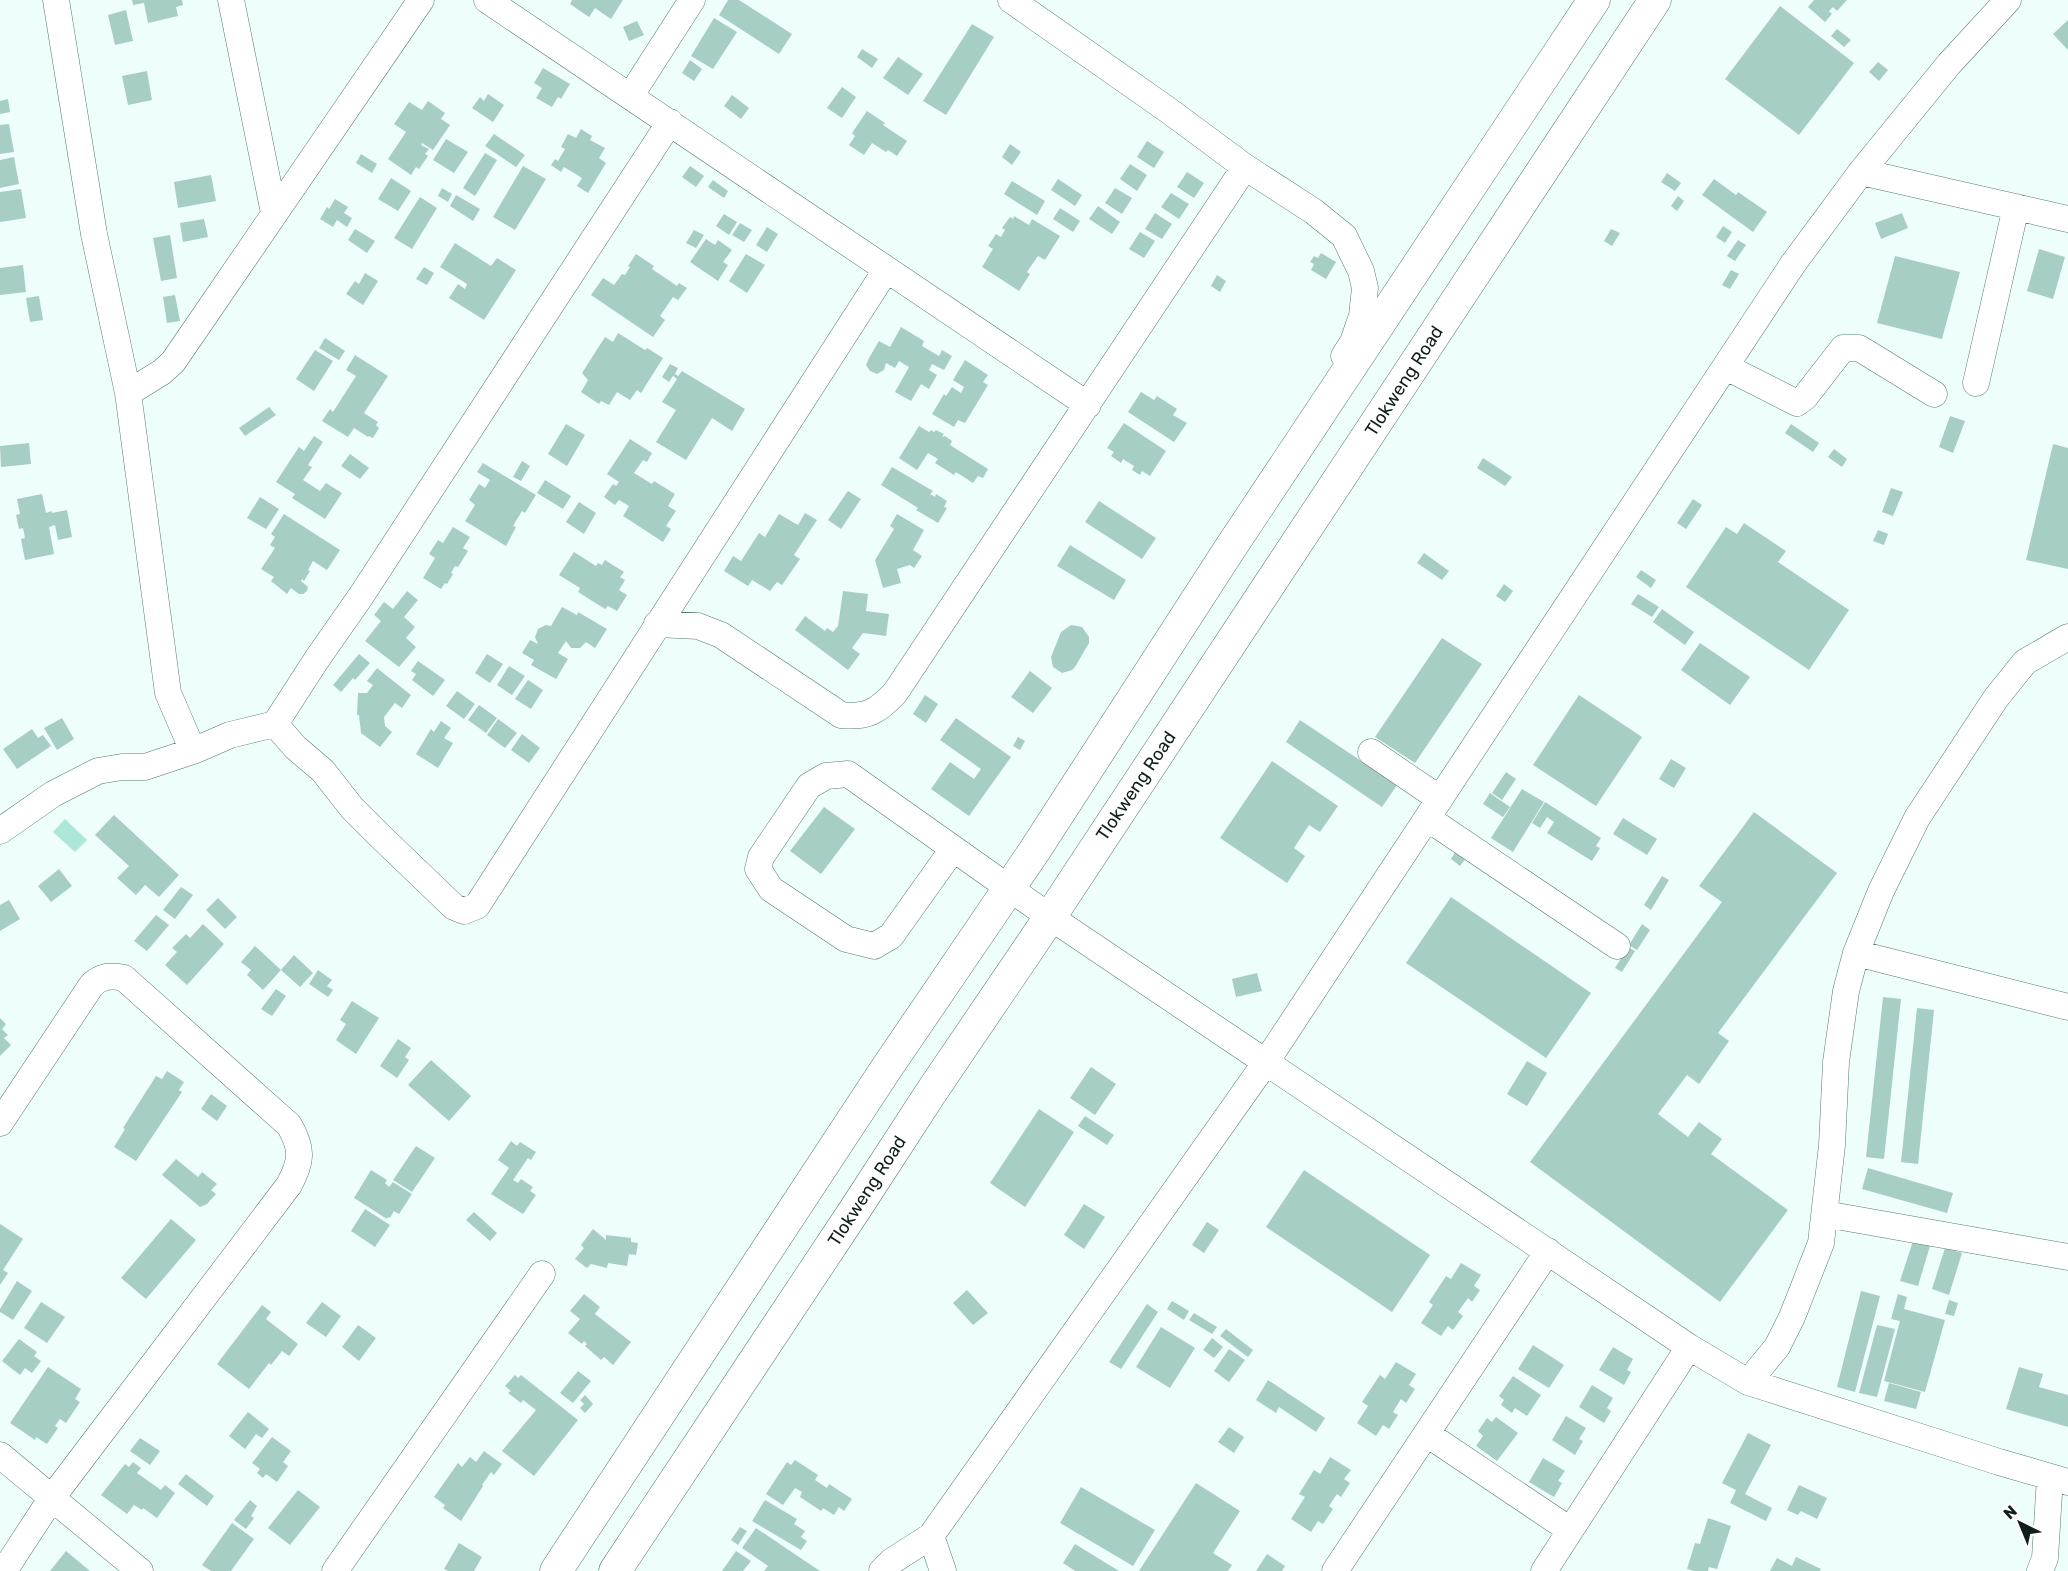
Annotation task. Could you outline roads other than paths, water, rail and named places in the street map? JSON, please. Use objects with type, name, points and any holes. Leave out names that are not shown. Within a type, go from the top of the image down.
[{"type":"main road","points":[[556,1571],[879,1078],[1009,888],[1228,550],[1594,0]]},
{"type":"main road","name":"Tlokweng Road","points":[[615,1571],[1655,0]]},
{"type":"street","points":[[56,0],[94,234],[128,393],[168,693],[193,752]]},
{"type":"street","points":[[231,0],[274,213]]},
{"type":"street","points":[[128,393],[162,372],[173,362],[421,0]]},
{"type":"street","points":[[487,0],[1088,405]]},
{"type":"street","points":[[631,95],[692,0]]},
{"type":"street","points":[[1011,0],[1245,167],[1313,211],[1344,236],[1361,271],[1365,288],[1362,316],[1353,342],[1287,443],[1238,524],[1228,550]]},
{"type":"street","points":[[882,1571],[892,1561],[932,1536],[1266,1062],[1793,264],[1861,172],[1949,64],[2008,0]]},
{"type":"street","points":[[0,831],[53,794],[98,771],[122,767],[145,767],[193,752],[230,735],[275,724],[670,122]]},
{"type":"street","points":[[657,624],[698,626],[721,634],[841,715],[855,716],[870,713],[884,704],[895,693],[1245,167]]},
{"type":"street","points":[[1861,172],[2068,219]]},
{"type":"street","points":[[1976,383],[2016,207]]},
{"type":"street","points":[[275,724],[295,747],[323,771],[352,808],[406,863],[454,907],[465,911],[477,906],[886,270]]},
{"type":"street","points":[[1726,367],[1797,403],[1805,397],[1843,348],[1858,348],[1934,394]]},
{"type":"street","points":[[1748,1382],[1777,1347],[1792,1317],[1821,1243],[1833,1145],[1836,1062],[1846,991],[1856,953],[1881,891],[1917,818],[1996,698],[2025,662],[2068,637]]},
{"type":"street","points":[[1371,752],[1433,808],[1617,946]]},
{"type":"street","points":[[953,849],[891,936],[874,946],[846,939],[771,889],[758,869],[761,856],[809,786],[826,776],[848,774],[1050,917],[1689,1347],[1748,1382],[2059,1479],[2045,1558],[2040,1571]]},
{"type":"street","points":[[1856,953],[2068,1007]]},
{"type":"street","points":[[2,1116],[91,986],[97,980],[115,976],[124,978],[290,1125],[298,1140],[300,1157],[289,1185],[51,1499],[4,1571]]},
{"type":"street","points":[[1825,1214],[2068,1257]]},
{"type":"street","points":[[1335,1571],[1548,1251]]},
{"type":"street","points":[[335,1571],[542,1274]]},
{"type":"street","points":[[1544,1571],[1689,1347]]},
{"type":"street","points":[[1427,1434],[1570,1530]]},
{"type":"street","points":[[0,1455],[140,1571]]},
{"type":"street","points":[[932,1536],[943,1571]]}]
